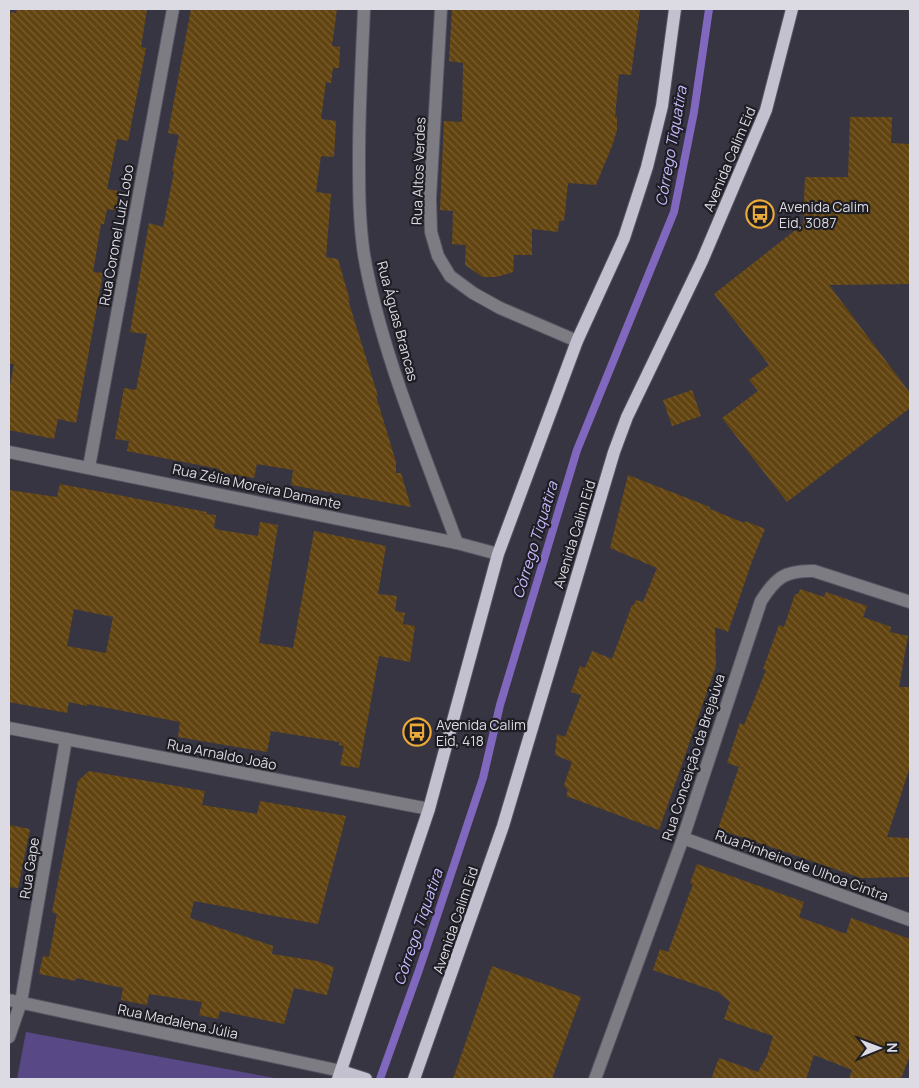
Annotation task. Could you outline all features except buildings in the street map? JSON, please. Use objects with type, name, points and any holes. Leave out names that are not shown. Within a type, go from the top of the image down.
[{"type":"main road","points":[[361,1078],[340,1075],[429,809],[498,554],[577,341],[624,238],[647,167],[662,106],[675,9]]},
{"type":"main road","name":"Avenida Calim Eid","points":[[414,1079],[503,826],[614,452],[628,417],[702,261],[766,110],[792,9]]},
{"type":"street","name":"Rua Coronel Luiz Lobo","points":[[89,467],[173,9]]},
{"type":"street","name":"Rua Águas Brancas","points":[[364,9],[359,126],[359,203],[364,254],[375,305],[400,387],[457,543]]},
{"type":"street","name":"Rua Altos Verdes","points":[[440,9],[430,198],[431,232],[438,256],[450,276],[473,294],[500,308],[577,341]]},
{"type":"street","name":"Rua Zélia Moreira Damante","points":[[9,452],[457,543],[498,554]]},
{"type":"street","name":"Rua Conceição da Brejaúva","points":[[595,1079],[683,838],[761,601],[770,586],[783,576],[798,571],[814,571],[910,602]]},
{"type":"street","name":"Rua Arnaldo João","points":[[9,728],[429,809]]},
{"type":"street","name":"Rua Gape","points":[[9,1037],[66,739]]},
{"type":"street","name":"Rua Pinheiro de Ulhoa Cintra","points":[[683,838],[910,920]]},
{"type":"street","name":"Rua Madalena Júlia","points":[[15,1001],[340,1075]]},
{"type":"shaded area","points":[[26,1032],[280,1079],[17,1079]]},
{"type":"waterway","name":"Córrego Tiquatira","points":[[380,1079],[419,970],[483,778],[500,705],[577,450],[674,212],[694,112],[709,9]]},
{"type":"place","name":"Avenida Calim Eid, 3087","points":[[760,214]]},
{"type":"place","name":"Avenida Calim Eid, 418","points":[[417,732]]}]
